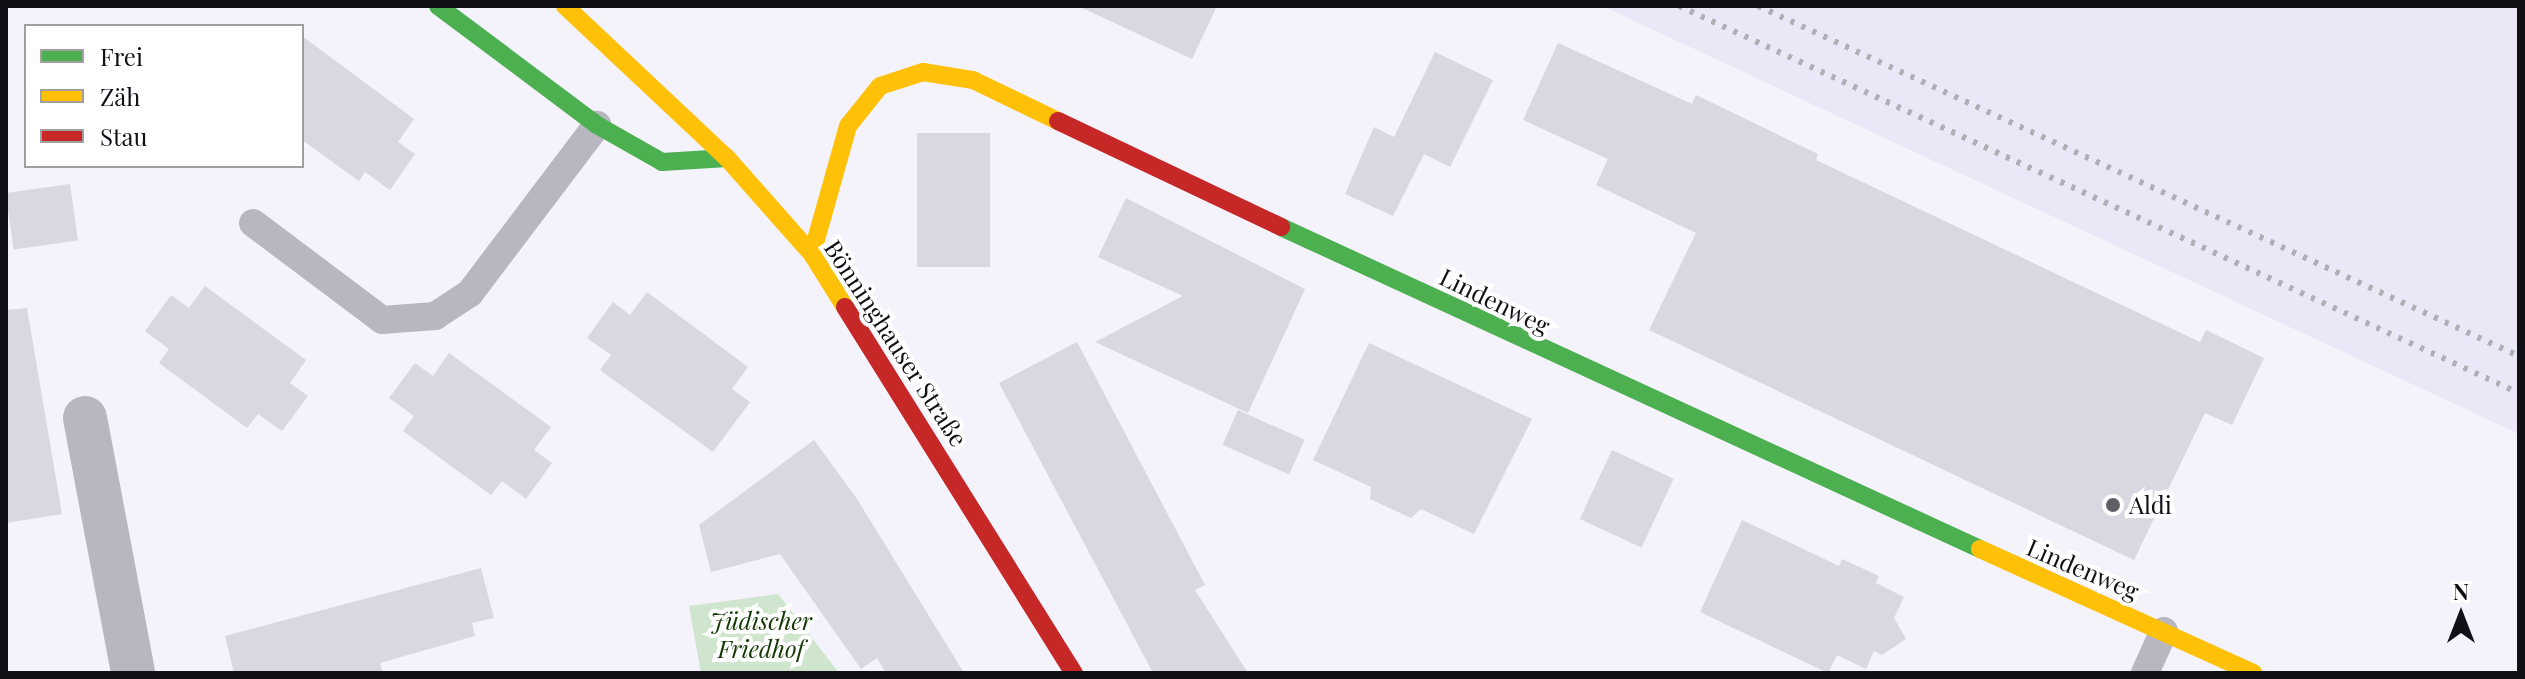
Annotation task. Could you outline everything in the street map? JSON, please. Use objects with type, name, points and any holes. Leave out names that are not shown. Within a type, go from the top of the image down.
[{"type":"street","points":[[438,6],[597,125],[662,162],[727,158]]},
{"type":"street","name":"Bönninghauser Straße","points":[[565,6],[727,158],[812,254],[1074,673]]},
{"type":"street","name":"Lindenweg","points":[[812,254],[848,126],[880,86],[923,72],[973,80],[1536,349],[2164,631],[2215,665],[2253,673]]},
{"type":"street","points":[[85,418],[133,673]]},
{"type":"lane","points":[[253,223],[382,320],[435,316],[470,293],[597,125]]},
{"type":"lane","points":[[2145,673],[2164,631]]},
{"type":"shaded area","points":[[1602,6],[2519,6],[2519,434]]},
{"type":"green space","name":"Jüdischer Friedhof","points":[[778,594],[839,673],[701,673],[689,606]]},
{"type":"building","points":[[1078,6],[1217,6],[1192,59]]},
{"type":"building","points":[[304,37],[414,119],[398,142],[415,154],[390,190],[365,172],[359,181],[304,141]]},
{"type":"building","points":[[1558,43],[1692,104],[1696,95],[1818,154],[1816,160],[2200,342],[2206,330],[2264,358],[2232,425],[2205,413],[2134,560],[1649,330],[1696,233],[1596,185],[1608,159],[1523,120]]},
{"type":"building","points":[[1435,52],[1493,80],[1450,167],[1424,154],[1393,216],[1345,194],[1374,127],[1394,137]]},
{"type":"building","points":[[917,133],[990,133],[990,267],[917,267]]},
{"type":"building","points":[[70,184],[78,240],[14,249],[6,193]]},
{"type":"building","points":[[1126,198],[1305,289],[1248,413],[1095,342],[1183,296],[1098,257]]},
{"type":"building","points":[[205,286],[306,360],[290,383],[308,396],[282,431],[258,414],[247,428],[159,363],[169,349],[145,331],[171,295],[189,308]]},
{"type":"building","points":[[647,292],[748,367],[732,389],[750,402],[713,452],[600,370],[611,355],[587,338],[613,302],[630,315]]},
{"type":"building","points":[[27,308],[62,514],[6,523],[6,310]]},
{"type":"building","points":[[1077,342],[1205,585],[1195,590],[1248,673],[1153,673],[999,383]]},
{"type":"building","points":[[1369,343],[1532,419],[1474,534],[1421,509],[1411,518],[1370,499],[1371,487],[1313,460]]},
{"type":"building","points":[[449,353],[551,427],[534,450],[552,463],[526,499],[502,481],[491,495],[403,431],[414,416],[389,398],[415,363],[433,376]]},
{"type":"building","points":[[1238,410],[1305,440],[1289,474],[1223,445]]},
{"type":"building","points":[[814,440],[857,499],[964,673],[886,673],[877,658],[861,669],[780,554],[711,572],[699,525]]},
{"type":"building","points":[[1612,450],[1674,479],[1642,548],[1580,519]]},
{"type":"building","points":[[1742,520],[1839,566],[1842,559],[1879,576],[1876,583],[1904,597],[1894,618],[1906,639],[1882,655],[1874,651],[1866,669],[1837,655],[1828,673],[1700,612]]},
{"type":"building","points":[[481,568],[494,618],[472,623],[475,636],[380,663],[383,673],[234,673],[225,636]]},
{"type":"railway","points":[[1679,6],[2519,393]]},
{"type":"railway","points":[[1758,6],[2519,356]]},
{"type":"traffic: fast","points":[[438,6],[597,125],[662,162],[727,158]]},
{"type":"traffic: fast","points":[[1281,227],[1980,549]]},
{"type":"traffic: slow","points":[[565,6],[727,158],[812,254],[845,307]]},
{"type":"traffic: slow","points":[[812,254],[848,126],[880,86],[923,72],[973,80],[1058,121]]},
{"type":"traffic: slow","points":[[1980,549],[2253,673]]},
{"type":"traffic: jam","points":[[1058,121],[1281,227]]},
{"type":"traffic: jam","points":[[845,307],[1074,673]]},
{"type":"place","name":"Aldi","points":[[2113,505]]}]
